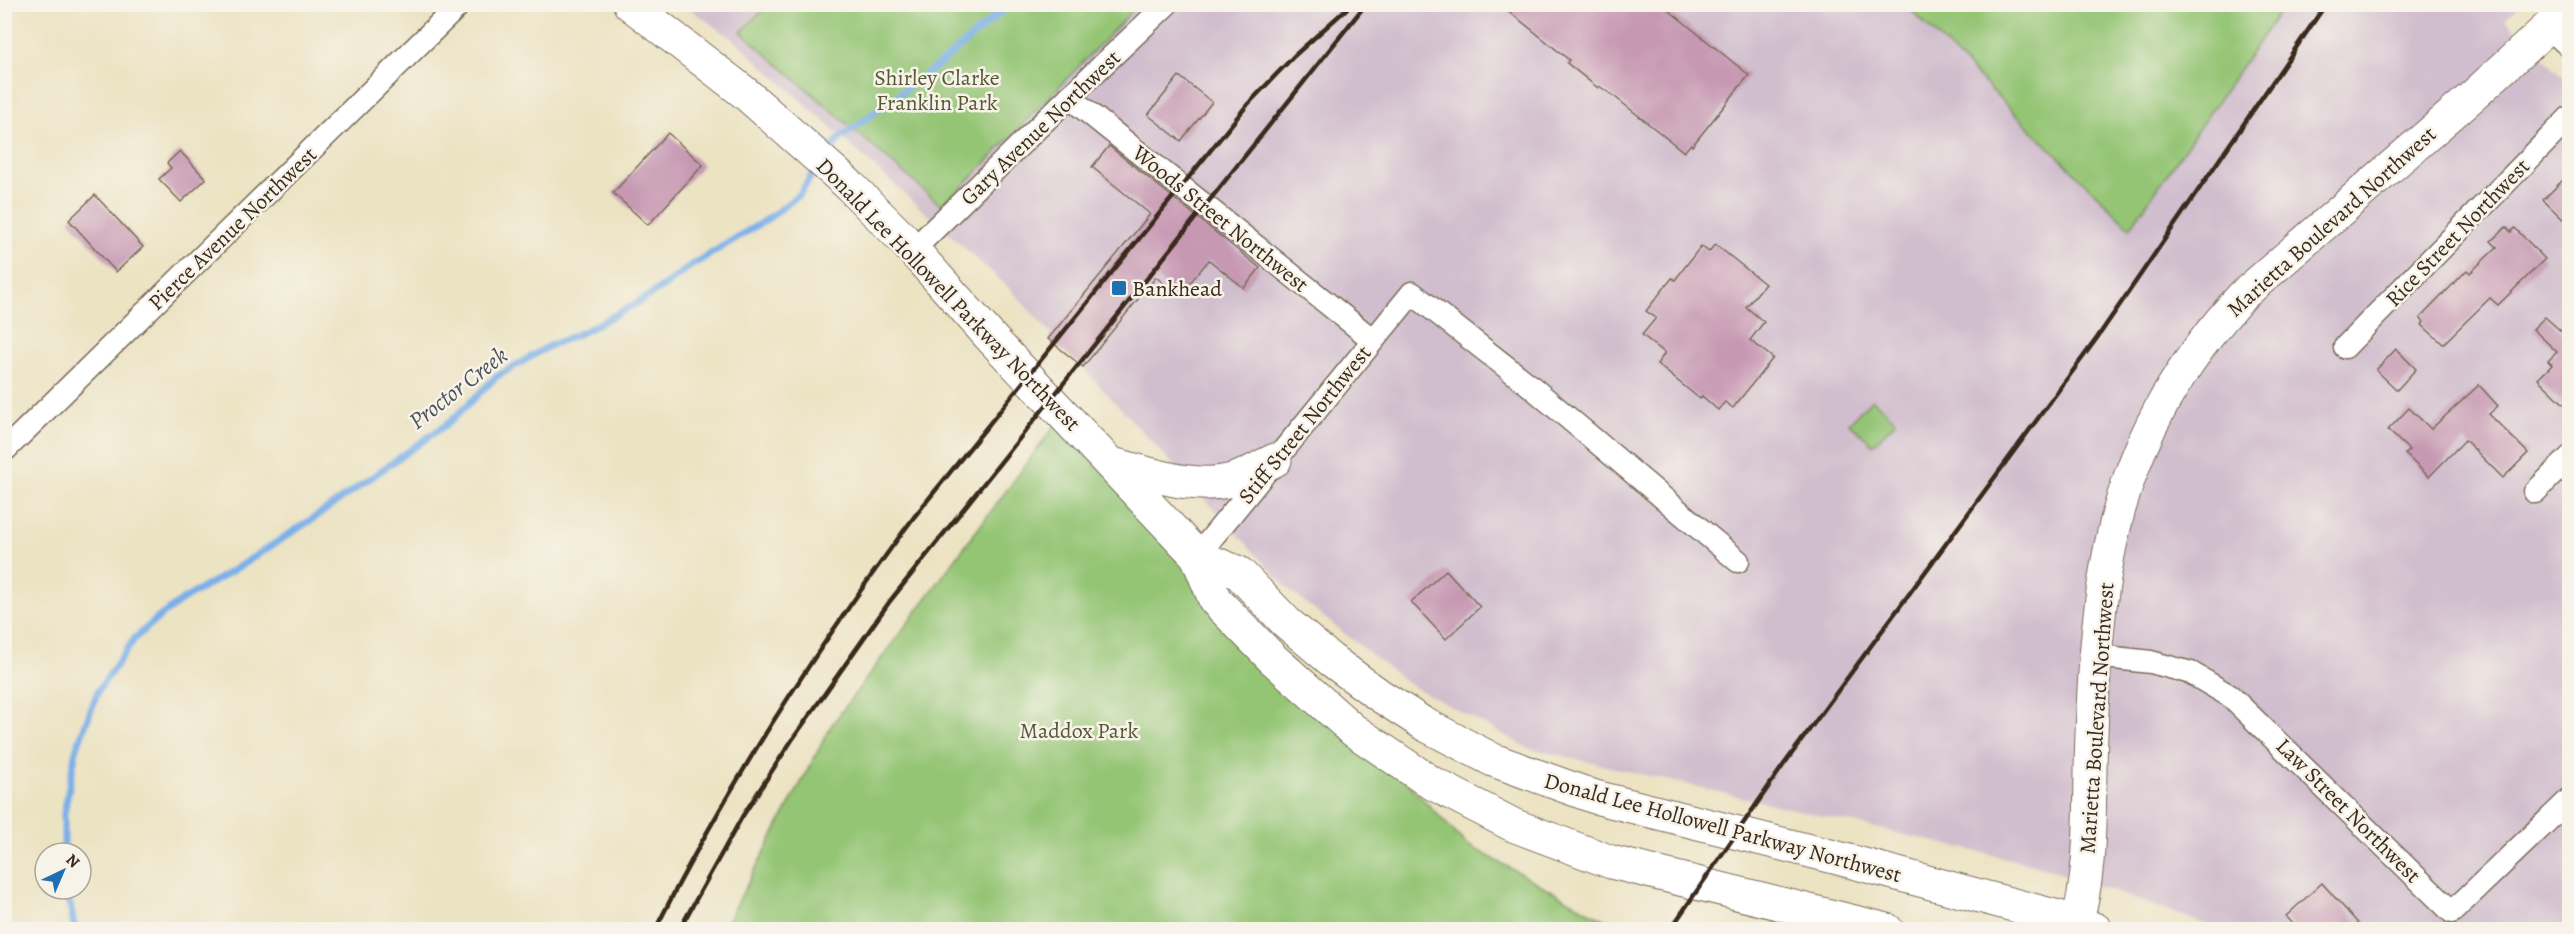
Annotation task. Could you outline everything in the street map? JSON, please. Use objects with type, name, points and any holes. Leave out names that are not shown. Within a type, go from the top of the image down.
[{"type":"main road","name":"Donald Lee Hollowell Parkway Northwest","points":[[630,4],[745,93],[805,144],[913,250],[993,340],[1197,556],[1215,600],[1273,659],[1353,730],[1430,782],[1513,825],[1611,862],[1887,930]]},
{"type":"main road","name":"Marietta Boulevard Northwest","points":[[2083,927],[2096,656],[2103,585],[2121,500],[2151,423],[2187,362],[2211,329],[2243,294],[2475,94],[2562,27]]},
{"type":"main road","points":[[1112,464],[1180,480],[1212,483],[1240,478],[1275,460]]},
{"type":"main road","name":"Donald Lee Hollowell Parkway Northwest","points":[[1197,556],[1239,573],[1286,621],[1331,660],[1379,695],[1424,724],[1493,760],[1595,797],[1834,857],[2083,927]]},
{"type":"street","name":"Pierce Avenue Northwest","points":[[4,451],[460,4]]},
{"type":"street","name":"Gary Avenue Northwest","points":[[913,250],[1167,4]]},
{"type":"street","name":"Woods Street Northwest","points":[[1069,97],[1373,340]]},
{"type":"street","name":"Rice Street Northwest","points":[[2345,347],[2570,117]]},
{"type":"street","name":"Stiff Street Northwest","points":[[1197,556],[1412,293],[1528,384],[1738,561]]},
{"type":"street","points":[[2535,492],[2570,457]]},
{"type":"street","name":"Law Street Northwest","points":[[2096,656],[2151,662],[2191,673],[2230,696],[2452,912],[2570,799]]},
{"type":"shaded area","points":[[684,5],[2522,5],[2505,20],[2569,82],[2569,929],[2220,929],[2040,866],[1528,748],[1409,684],[1289,590],[1009,288],[734,40]]},
{"type":"green space","name":"Shirley Clarke Franklin Park","points":[[768,5],[1138,5],[943,207],[741,32]]},
{"type":"green space","points":[[1906,5],[2284,5],[2130,228]]},
{"type":"green space","points":[[1872,399],[1896,421],[1873,445],[1849,423]]},
{"type":"green space","name":"Maddox Park","points":[[1059,420],[1466,844],[1622,929],[723,930],[831,726]]},
{"type":"building","points":[[1500,4],[1661,4],[1749,75],[1692,146],[1691,144],[1684,152],[1615,97],[1599,86],[1598,88],[1567,63],[1569,60]]},
{"type":"building","points":[[1179,76],[1212,102],[1181,141],[1148,115]]},
{"type":"building","points":[[668,133],[703,165],[648,225],[613,193]]},
{"type":"building","points":[[1109,146],[1260,268],[1244,288],[1209,260],[1179,296],[1156,277],[1083,367],[1048,339],[1150,214],[1092,167]]},
{"type":"building","points":[[180,151],[206,179],[181,202],[159,179],[171,168],[167,163]]},
{"type":"building","points":[[2570,173],[2570,226],[2543,200]]},
{"type":"building","points":[[95,195],[143,247],[116,272],[69,220]]},
{"type":"building","points":[[2506,227],[2511,232],[2515,228],[2545,259],[2498,305],[2490,298],[2443,344],[2422,325],[2424,322],[2420,318],[2467,270],[2470,273],[2497,247],[2491,241]]},
{"type":"building","points":[[1715,244],[1765,284],[1746,307],[1764,322],[1750,340],[1773,358],[1733,408],[1725,402],[1718,410],[1702,396],[1700,399],[1657,364],[1665,353],[1642,335],[1656,318],[1646,311],[1672,278],[1675,280],[1701,246],[1709,252]]},
{"type":"building","points":[[2545,317],[2570,339],[2570,410],[2538,379],[2552,365],[2548,361],[2557,352],[2533,329]]},
{"type":"building","points":[[2396,349],[2416,369],[2397,390],[2376,370]]},
{"type":"building","points":[[2479,385],[2498,406],[2489,414],[2528,453],[2503,478],[2465,440],[2429,477],[2405,454],[2409,450],[2388,430],[2409,408],[2431,429]]},
{"type":"building","points":[[1446,570],[1480,607],[1446,639],[1411,602]]},
{"type":"building","points":[[2322,883],[2364,930],[2298,930],[2286,916]]},
{"type":"waterway","name":"Proctor Creek","points":[[827,154],[840,138],[941,63],[1010,4]]},
{"type":"waterway","name":"Proctor Creek","points":[[64,841],[64,813],[76,750],[98,691],[135,638],[184,599],[320,514],[451,421],[496,377],[551,345],[581,333],[637,303],[689,267],[769,218],[800,194],[816,168]]},
{"type":"waterway","name":"Proctor Creek","points":[[69,901],[75,930]]},
{"type":"railway","points":[[655,930],[743,769],[809,666],[914,517],[1248,104],[1294,56],[1352,4]]},
{"type":"railway","points":[[679,930],[742,817],[792,740],[890,601],[1366,4]]},
{"type":"railway","points":[[1670,930],[1782,767],[2097,338],[2326,4]]},
{"type":"place","name":"Bankhead","points":[[1119,288]]}]
